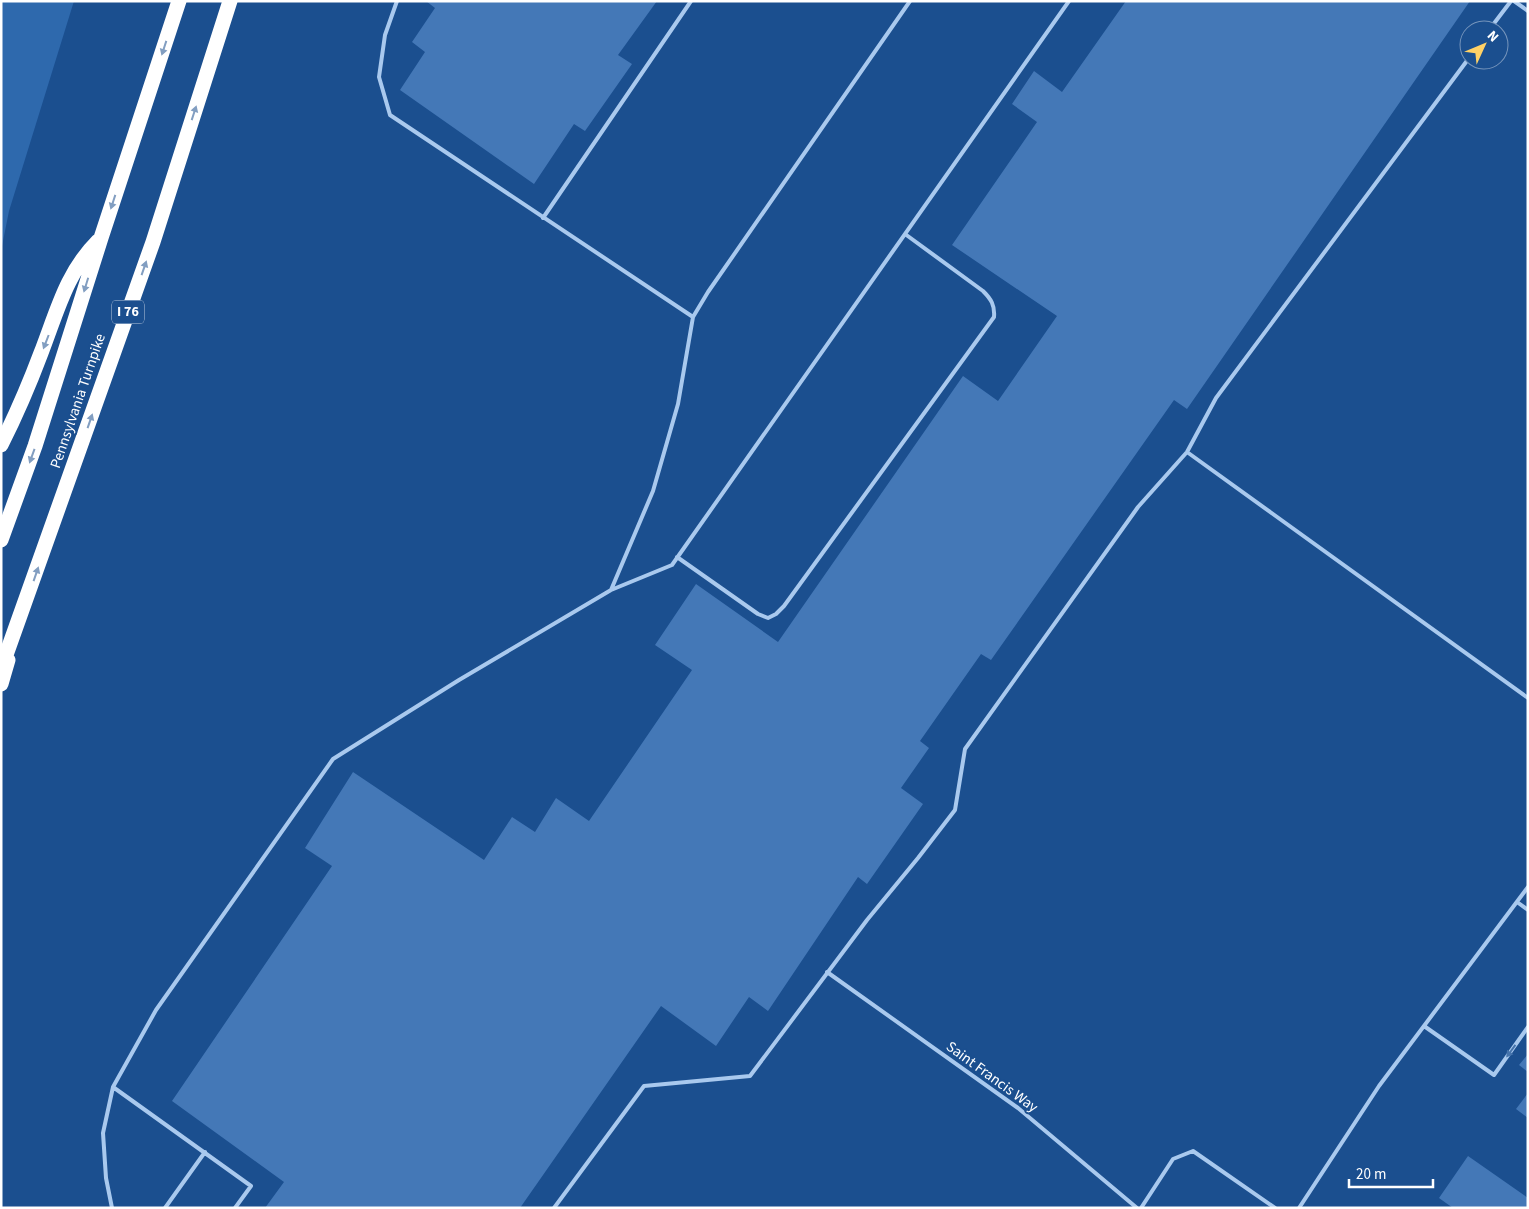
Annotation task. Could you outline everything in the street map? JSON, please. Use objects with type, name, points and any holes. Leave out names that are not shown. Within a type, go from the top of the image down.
[{"type":"highway","name":"Pennsylvania Turnpike","points":[[1,540],[35,446],[100,238],[179,1]]},
{"type":"highway","name":"Pennsylvania Turnpike","points":[[1,669],[153,242],[230,1]]},
{"type":"highway","points":[[1,445],[23,402],[70,277],[84,255],[100,238]]},
{"type":"highway","points":[[1,684],[19,620]]},
{"type":"lane","points":[[398,1],[385,35],[379,77],[390,115],[693,317]]},
{"type":"lane","points":[[543,218],[691,1]]},
{"type":"lane","points":[[611,590],[653,491],[678,404],[693,317],[713,285],[910,1]]},
{"type":"lane","points":[[112,1208],[106,1178],[103,1134],[113,1087],[156,1010],[334,759],[460,680],[611,590],[672,565],[1069,1]]},
{"type":"lane","points":[[1498,20],[1512,1],[1528,11]]},
{"type":"lane","points":[[554,1208],[644,1086],[750,1076],[827,972],[955,810],[966,749],[1138,507],[1187,452],[1216,398],[1460,70]]},
{"type":"lane","points":[[677,557],[758,614],[768,618],[776,614],[790,598],[994,317],[995,308],[991,299],[984,291],[905,234]]},
{"type":"lane","points":[[1187,452],[1528,698]]},
{"type":"lane","points":[[1299,1208],[1368,1102],[1528,886]]},
{"type":"lane","points":[[1516,902],[1528,910]]},
{"type":"lane","name":"Saint Francis Way","points":[[827,972],[1018,1108],[1139,1208]]},
{"type":"lane","points":[[1424,1026],[1494,1075],[1528,1027]]},
{"type":"lane","points":[[113,1087],[251,1186],[235,1208]]},
{"type":"lane","points":[[1139,1208],[1173,1159],[1193,1151],[1275,1208]]},
{"type":"lane","points":[[166,1208],[205,1152]]},
{"type":"shaded area","points":[[1,1],[74,1],[9,211],[1,251]]},
{"type":"building","points":[[426,1],[657,1],[618,55],[632,64],[585,131],[574,124],[534,184],[400,90],[425,52],[412,42],[435,8]]},
{"type":"building","points":[[1126,1],[1470,1],[1187,409],[1174,400],[991,660],[981,654],[920,741],[929,748],[901,788],[923,804],[867,884],[858,877],[768,1011],[749,997],[716,1046],[661,1006],[520,1208],[265,1208],[284,1182],[172,1101],[332,866],[305,848],[353,772],[484,860],[512,817],[535,832],[556,798],[589,821],[692,670],[655,645],[696,584],[778,642],[963,376],[998,401],[1057,316],[952,245],[1037,122],[1012,104],[1034,71],[1062,92]]},
{"type":"building","points":[[1528,1054],[1528,1072],[1519,1065]]},
{"type":"building","points":[[1528,1093],[1528,1118],[1516,1109]]},
{"type":"building","points":[[1468,1156],[1528,1198],[1528,1208],[1453,1208],[1439,1198]]}]
